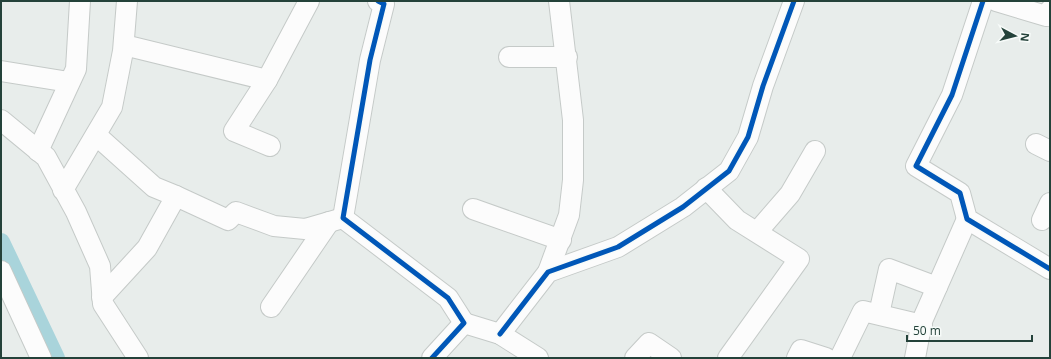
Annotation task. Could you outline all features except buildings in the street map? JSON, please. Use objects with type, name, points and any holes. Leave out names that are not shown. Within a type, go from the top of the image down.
[{"type":"street","points":[[38,151],[76,68],[80,1]]},
{"type":"street","points":[[63,190],[112,107],[124,45],[127,1]]},
{"type":"street","points":[[270,146],[234,131],[266,80],[309,1]]},
{"type":"street","points":[[500,334],[548,272],[569,215],[573,180],[573,120],[567,57],[559,1]]},
{"type":"street","points":[[548,272],[618,247],[683,206],[729,170],[748,137],[763,86],[794,1]]},
{"type":"street","points":[[915,358],[922,324],[967,219],[960,193],[916,166],[952,95],[983,1]]},
{"type":"street","points":[[996,1],[1046,16],[1050,10]]},
{"type":"street","points":[[271,307],[336,220],[383,2]]},
{"type":"street","points":[[124,45],[266,80]]},
{"type":"street","points":[[508,56],[567,57]]},
{"type":"street","points":[[1,71],[69,82]]},
{"type":"street","points":[[1,120],[46,157],[76,212],[100,266],[103,304],[138,358]]},
{"type":"street","points":[[96,135],[154,186],[228,220],[236,212],[274,226],[305,229],[336,220]]},
{"type":"street","points":[[757,232],[790,194],[815,151]]},
{"type":"street","points":[[706,188],[737,220],[799,259],[728,358]]},
{"type":"street","points":[[102,296],[147,248],[176,196]]},
{"type":"street","points":[[473,209],[561,240]]},
{"type":"street","points":[[967,219],[1050,269]]},
{"type":"street","points":[[336,220],[448,298],[464,323],[500,334],[517,352],[538,358]]},
{"type":"street","points":[[880,314],[889,269],[937,287]]},
{"type":"street","points":[[1,271],[10,309],[41,358]]},
{"type":"street","points":[[840,358],[863,311],[922,324]]},
{"type":"street","points":[[432,358],[464,323]]},
{"type":"street","points":[[635,358],[649,343],[671,358]]},
{"type":"street","points":[[797,358],[801,350],[826,358]]},
{"type":"waterway","points":[[1,242],[56,358]]},
{"type":"cycle path","points":[[378,1],[384,4],[370,60],[343,218],[448,298],[464,323],[432,358]]},
{"type":"cycle path","points":[[500,334],[548,272],[618,247],[683,207],[729,171],[748,137],[763,86],[794,1]]},
{"type":"cycle path","points":[[983,1],[952,95],[916,166],[960,193],[967,219],[1050,269]]}]
